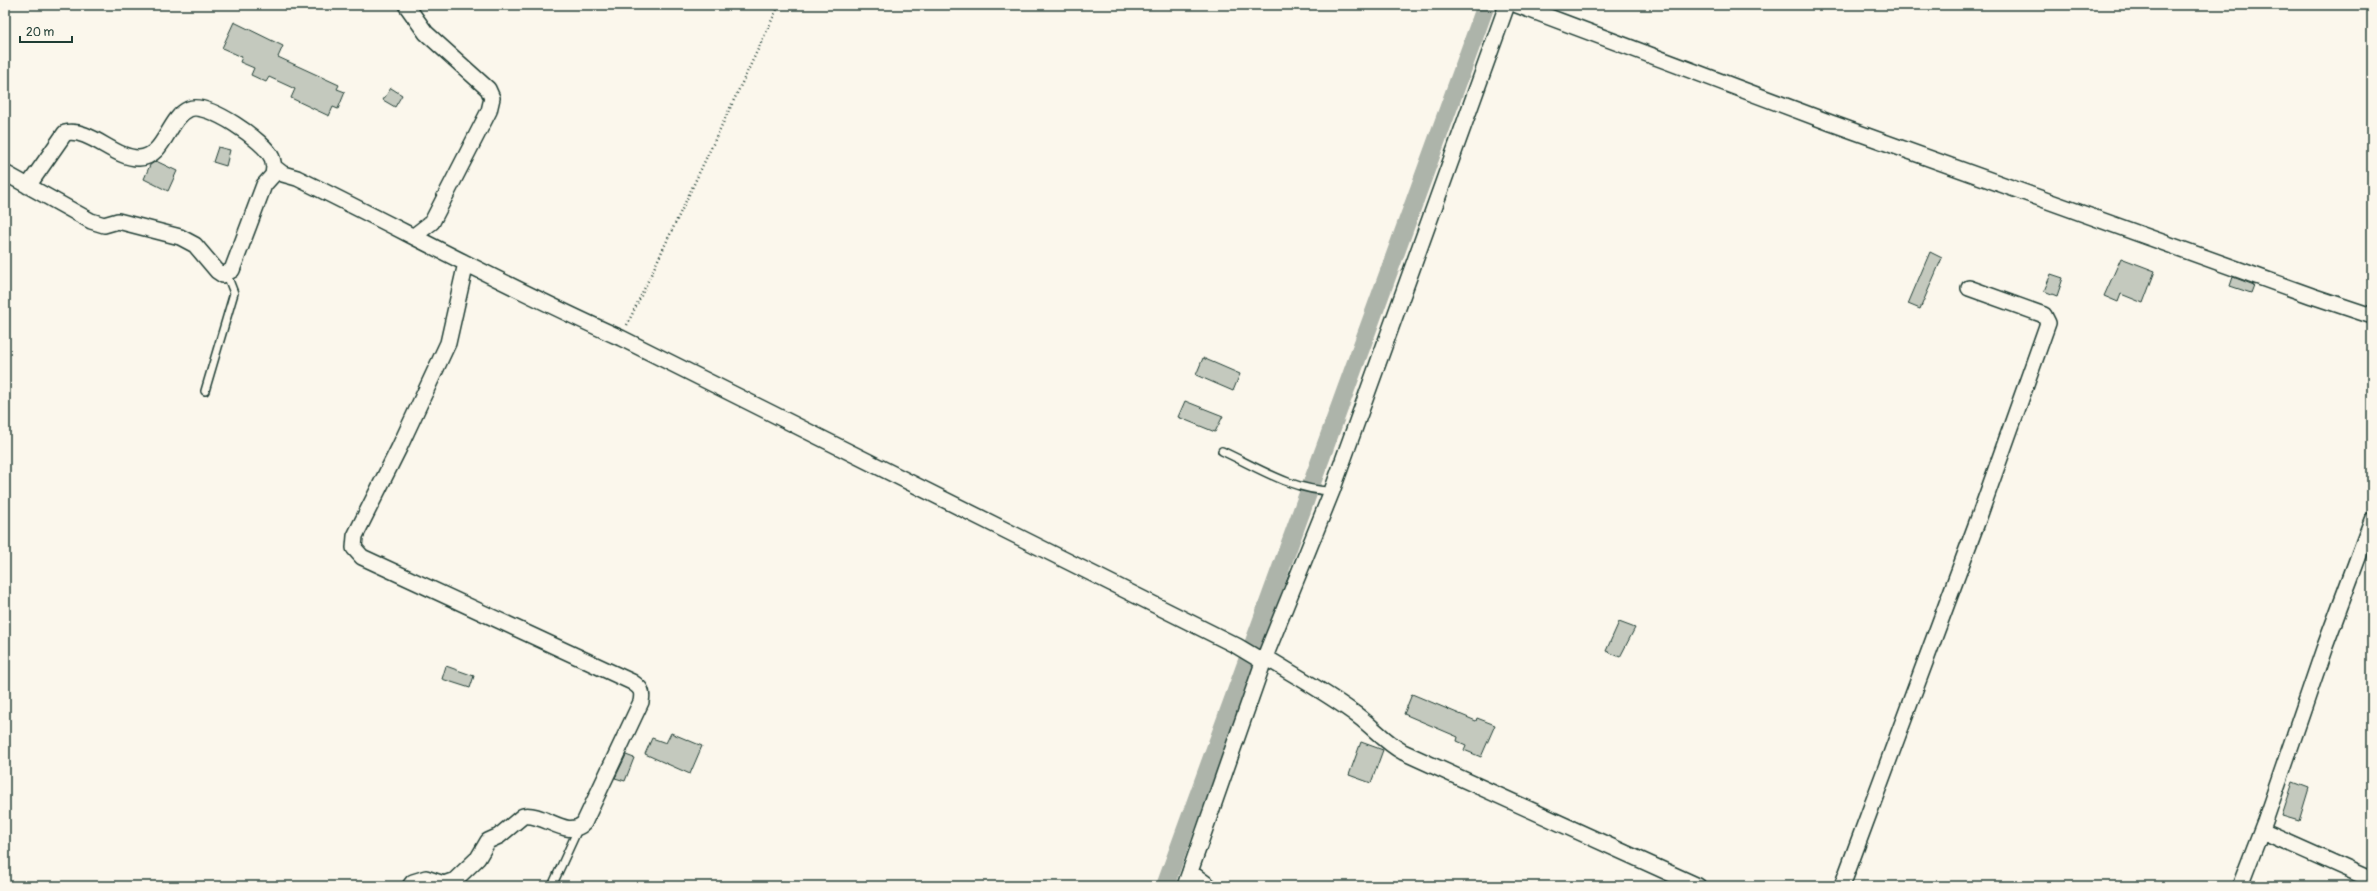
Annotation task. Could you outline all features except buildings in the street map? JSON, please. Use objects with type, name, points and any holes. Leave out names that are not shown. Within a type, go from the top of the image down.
[{"type":"street","points":[[406,5],[426,33],[488,89],[492,98],[489,111],[432,222],[414,236]]},
{"type":"street","points":[[1209,886],[1188,879],[1263,659],[1507,5]]},
{"type":"street","points":[[1517,5],[1831,123],[2312,296],[2372,316]]},
{"type":"street","points":[[5,173],[28,186],[91,221],[104,225],[118,221],[180,236],[195,244],[220,274],[227,275],[232,270],[264,185],[273,175],[274,167],[272,157],[249,135],[208,110],[194,107],[184,112],[155,150],[143,158],[130,157],[77,133],[65,133],[28,186]]},
{"type":"street","points":[[274,167],[283,174],[297,178],[561,311],[621,338],[1263,659],[1339,703],[1359,717],[1385,741],[1403,752],[1698,886]]},
{"type":"street","points":[[410,886],[413,882],[426,878],[444,884],[455,880],[478,858],[488,841],[499,836],[523,816],[539,816],[569,830],[580,827],[584,823],[641,702],[643,694],[640,687],[362,557],[354,548],[355,536],[399,448],[448,343],[466,263]]},
{"type":"street","points":[[1842,886],[1979,517],[2048,324],[2044,315],[1969,288]]},
{"type":"street","points":[[2240,886],[2262,831],[2324,649],[2372,520]]},
{"type":"street","points":[[2262,831],[2372,880]]},
{"type":"lane","points":[[204,392],[234,293],[227,275]]},
{"type":"lane","points":[[1222,451],[1304,488],[1326,491]]},
{"type":"lane","points":[[552,886],[580,827]]},
{"type":"path","points":[[621,338],[778,5]]},
{"type":"waterway","points":[[1165,886],[1486,5]]}]
